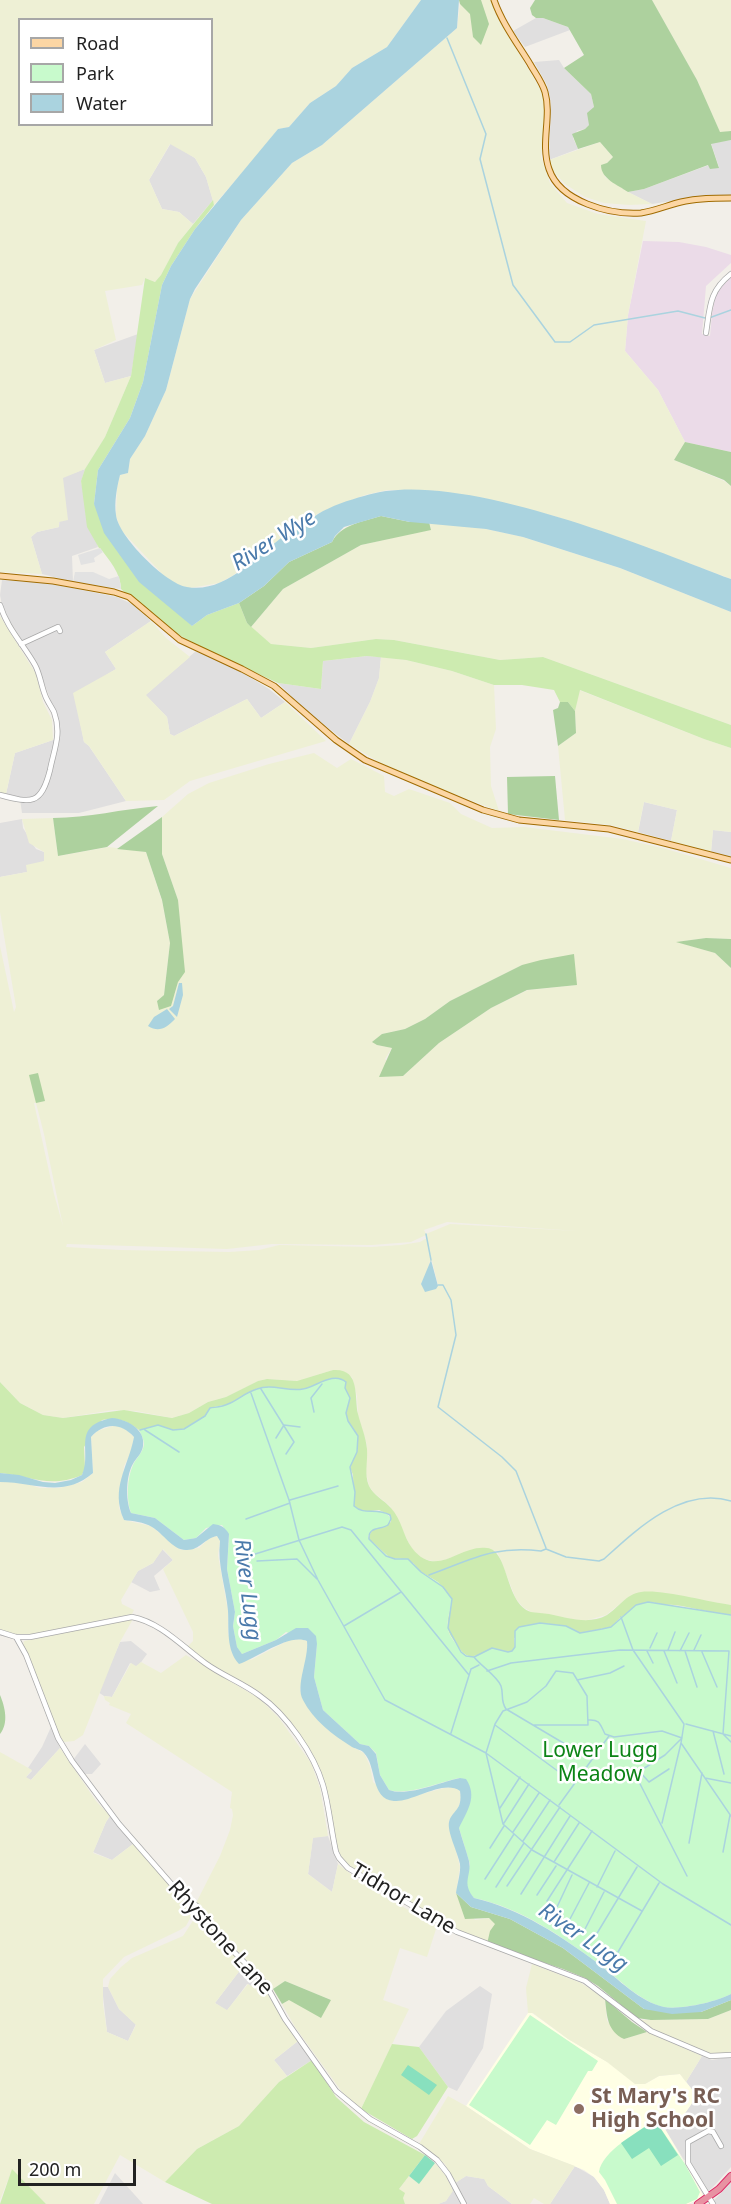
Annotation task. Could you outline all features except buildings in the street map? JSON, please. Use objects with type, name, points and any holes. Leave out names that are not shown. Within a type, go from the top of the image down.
[{"type":"highway","points":[[698,2204],[711,2201],[731,2176]]},
{"type":"main road","points":[[494,0],[543,86],[547,109],[546,160],[553,180],[566,193],[574,199],[595,206],[635,213],[648,212],[699,199],[731,198]]},
{"type":"main road","points":[[0,577],[53,581],[114,592],[129,597],[180,640],[274,686],[350,750],[383,768],[495,814],[519,820],[600,827],[660,840],[731,860]]},
{"type":"street","points":[[706,333],[713,294],[731,274]]},
{"type":"street","points":[[0,605],[8,625],[36,666],[45,695],[54,712],[57,748],[46,786],[36,797],[23,802],[0,795]]},
{"type":"street","points":[[21,644],[58,627]]},
{"type":"street","name":"Tidnor Lane","points":[[0,1632],[16,1637],[30,1637],[126,1617],[141,1618],[160,1629],[206,1664],[262,1697],[285,1720],[319,1773],[336,1852],[348,1868],[458,1932],[585,1981],[633,2019],[663,2037],[710,2056],[731,2055]]},
{"type":"street","name":"Rhystone Lane","points":[[16,1637],[26,1655],[62,1745],[119,1824],[174,1887],[198,1907],[229,1947],[265,1983],[285,2019],[336,2091],[370,2119],[420,2147],[436,2160],[448,2174],[464,2204]]},
{"type":"street","points":[[711,2201],[688,2163],[688,2142],[708,2131],[713,2132],[721,2146]]},
{"type":"shaded area","points":[[0,0],[421,0],[387,47],[352,68],[336,86],[310,103],[289,127],[278,129],[214,205],[206,177],[195,158],[170,144],[149,180],[162,209],[179,212],[193,224],[178,243],[155,282],[145,278],[142,285],[105,291],[116,340],[94,350],[105,383],[131,376],[105,437],[85,469],[63,478],[68,520],[59,522],[59,527],[37,532],[31,537],[42,574],[0,572]]},
{"type":"shaded area","points":[[481,0],[493,0],[495,13],[542,92],[545,113],[541,157],[550,183],[567,203],[598,214],[646,221],[628,315],[625,351],[658,390],[685,442],[674,460],[731,486],[731,579],[554,516],[483,498],[437,491],[387,490],[365,495],[317,514],[302,528],[285,535],[232,576],[219,583],[190,588],[178,585],[166,578],[121,530],[116,516],[117,488],[120,475],[128,473],[130,459],[145,436],[166,390],[190,299],[241,220],[292,163],[322,145],[457,28],[460,4],[471,14],[473,36]]},
{"type":"shaded area","points":[[652,0],[731,0],[731,131],[720,133],[697,80]]},
{"type":"shaded area","points":[[536,18],[543,18],[568,27],[570,30],[525,47],[513,31]]},
{"type":"shaded area","points":[[559,60],[564,68],[591,94],[594,107],[589,125],[577,131],[573,138],[578,149],[549,160],[551,102],[547,85],[534,62]]},
{"type":"shaded area","points":[[731,140],[731,198],[698,197],[652,204],[628,192],[644,189],[709,165],[719,167],[711,143]]},
{"type":"shaded area","points":[[600,142],[613,157],[607,163],[605,177],[652,204],[604,203],[585,197],[565,184],[554,172],[549,160]]},
{"type":"shaded area","points":[[171,143],[195,158],[206,177],[213,200],[193,224],[179,212],[162,209],[149,180]]},
{"type":"shaded area","points":[[643,241],[679,242],[731,255],[731,263],[706,286],[702,334],[710,336],[716,293],[731,277],[731,452],[685,442],[658,390],[625,351],[628,315]]},
{"type":"shaded area","points":[[138,334],[131,376],[105,383],[94,350]]},
{"type":"shaded area","points":[[85,469],[81,482],[98,547],[72,556],[73,582],[42,574],[31,537],[37,532],[59,527],[63,477]]},
{"type":"shaded area","points":[[429,522],[486,529],[523,537],[620,568],[731,612],[731,725],[543,657],[500,660],[394,640],[376,639],[311,648],[271,644],[251,627],[283,589],[361,545],[431,529]]},
{"type":"shaded area","points":[[100,548],[103,552],[94,558],[95,562],[81,565],[78,555]]},
{"type":"shaded area","points":[[75,572],[93,572],[109,579],[119,576],[121,589],[73,582]]},
{"type":"shaded area","points":[[2,580],[47,583],[117,597],[132,604],[151,621],[105,652],[116,669],[75,695],[84,742],[126,801],[79,813],[22,813],[20,799],[6,794],[15,753],[59,738],[56,714],[36,662],[3,610],[0,595]]},
{"type":"shaded area","points":[[0,616],[36,674],[43,702],[52,720],[53,740],[15,753],[6,794],[0,793]]},
{"type":"shaded area","points":[[151,621],[166,638],[190,657],[146,695],[167,717],[170,734],[174,736],[247,699],[261,718],[285,702],[326,741],[190,781],[164,800],[126,801],[84,742],[73,693],[116,669],[105,652]]},
{"type":"shaded area","points":[[196,651],[230,665],[269,689],[285,702],[261,718],[247,699],[174,736],[170,734],[167,717],[145,695]]},
{"type":"shaded area","points":[[367,656],[381,657],[379,678],[349,744],[306,711],[278,683],[321,689],[323,661]]},
{"type":"shaded area","points":[[381,657],[406,660],[452,671],[494,685],[496,729],[490,747],[491,786],[499,811],[430,785],[379,762],[349,744],[379,678]]},
{"type":"shaded area","points":[[579,690],[731,748],[731,832],[713,830],[711,852],[671,841],[677,810],[644,802],[638,832],[611,825],[565,820],[558,746],[576,733],[575,711]]},
{"type":"shaded area","points":[[314,753],[337,768],[351,759],[384,776],[385,792],[394,796],[409,789],[450,803],[461,814],[492,828],[524,827],[623,839],[731,868],[731,939],[706,938],[678,942],[715,953],[731,968],[731,1605],[626,1599],[606,1615],[584,1621],[531,1612],[523,1607],[516,1599],[497,1551],[479,1548],[438,1562],[423,1559],[412,1549],[390,1506],[369,1486],[366,1472],[367,1445],[358,1416],[357,1396],[352,1377],[333,1370],[298,1381],[267,1379],[258,1381],[226,1397],[208,1402],[189,1413],[172,1418],[136,1411],[113,1410],[63,1418],[43,1415],[20,1403],[0,1382],[0,946],[14,1012],[16,1007],[0,912],[0,877],[27,872],[26,865],[44,861],[44,852],[29,843],[22,819],[53,818],[58,856],[109,847],[146,852],[162,901],[170,943],[164,995],[157,1001],[175,994],[178,982],[178,900],[162,854],[162,817],[188,794],[209,783]],"holes":[[[522,965],[576,985],[528,990],[491,1008],[439,1043],[403,1076],[385,1059],[392,1048],[378,1045],[382,1034],[405,1029],[425,1019],[450,1001]],[[34,1103],[36,1103],[44,1134],[63,1226]],[[447,1222],[577,1231],[450,1224],[426,1234],[424,1230]],[[426,1235],[427,1238],[420,1242],[401,1245],[371,1247],[279,1245],[259,1250],[229,1252],[66,1247],[67,1244],[227,1249],[272,1244],[372,1245],[411,1242]],[[430,1261],[432,1261],[438,1285],[421,1284]]]},
{"type":"shaded area","points":[[644,802],[677,810],[671,841],[638,832]]},
{"type":"shaded area","points":[[22,819],[23,828],[36,849],[44,852],[44,861],[27,872],[0,877],[0,823]]},
{"type":"shaded area","points":[[713,830],[731,832],[731,857],[711,852]]},
{"type":"shaded area","points":[[116,1425],[125,1428],[134,1437],[131,1453],[124,1466],[119,1508],[124,1520],[151,1526],[181,1550],[199,1548],[209,1538],[217,1536],[220,1541],[218,1555],[228,1611],[228,1634],[251,1660],[289,1640],[307,1641],[308,1653],[300,1690],[351,1746],[364,1753],[370,1766],[373,1782],[395,1801],[444,1788],[455,1787],[460,1791],[458,1810],[449,1821],[460,1867],[456,1894],[475,1920],[489,1918],[496,1924],[487,1944],[458,1931],[351,1868],[343,1861],[336,1844],[321,1774],[310,1751],[272,1705],[218,1671],[187,1647],[193,1641],[193,1632],[163,1569],[173,1560],[163,1549],[153,1563],[138,1571],[121,1600],[122,1604],[134,1610],[132,1614],[24,1636],[0,1629],[0,1482],[22,1482],[40,1488],[59,1488],[82,1482],[93,1473],[91,1437],[97,1431]]},
{"type":"shaded area","points":[[162,1549],[173,1560],[154,1576],[160,1590],[150,1592],[131,1582],[138,1571],[153,1563]]},
{"type":"shaded area","points":[[133,1619],[120,1642],[83,1735],[74,1741],[64,1742],[59,1736],[23,1645],[24,1641]]},
{"type":"shaded area","points":[[131,1641],[147,1654],[136,1667],[130,1663],[112,1697],[104,1696],[98,1692],[120,1642]]},
{"type":"shaded area","points":[[186,1655],[260,1699],[279,1718],[311,1763],[320,1788],[328,1836],[313,1838],[308,1874],[332,1892],[338,1864],[366,1886],[437,1926],[427,1957],[400,1948],[383,2000],[409,2009],[361,2109],[342,2092],[295,2027],[282,2004],[289,2000],[331,2000],[285,1981],[273,1989],[196,1903],[220,1856],[230,1830],[233,1815],[230,1808],[232,1792],[126,1723],[131,1714],[109,1705],[110,1703],[105,1700],[104,1696],[112,1697],[131,1663],[136,1666],[141,1662],[161,1673]]},
{"type":"shaded area","points":[[51,1727],[60,1748],[31,1780],[25,1778],[32,1771],[28,1768],[42,1747]]},
{"type":"shaded area","points":[[85,1744],[101,1764],[92,1774],[85,1774],[73,1760]]},
{"type":"shaded area","points":[[60,1748],[96,1801],[110,1816],[93,1853],[112,1860],[133,1844],[178,1895],[195,1909],[186,1926],[124,1957],[103,1979],[103,2004],[107,2032],[128,2041],[136,2025],[119,2009],[108,1987],[110,1979],[132,1958],[183,1936],[198,1913],[244,1965],[215,2003],[227,2010],[248,1984],[251,1986],[257,1978],[298,2041],[274,2060],[287,2076],[239,2126],[197,2149],[165,2182],[120,2155],[94,2204],[46,2204],[12,2170],[0,2200],[0,1752],[32,1770],[26,1777],[31,1780]]},
{"type":"shaded area","points":[[110,1816],[133,1844],[112,1860],[93,1852]]},
{"type":"shaded area","points":[[328,1836],[338,1864],[332,1892],[308,1874],[313,1837]]},
{"type":"shaded area","points":[[532,1964],[581,1983],[605,1999],[607,2021],[624,2039],[647,2032],[702,2056],[686,2082],[680,2074],[659,2076],[645,2084],[635,2084],[607,2062],[568,2039],[533,2013],[528,2013],[526,1988]]},
{"type":"shaded area","points":[[244,1965],[257,1978],[251,1986],[247,1984],[227,2011],[215,2003]]},
{"type":"shaded area","points":[[480,1986],[492,1994],[483,2048],[457,2091],[448,2087],[419,2047],[446,2011]]},
{"type":"shaded area","points":[[102,1987],[108,1987],[119,2009],[136,2024],[128,2041],[107,2032]]},
{"type":"shaded area","points":[[731,2010],[731,2054],[706,2054],[637,2020],[708,2019]]},
{"type":"shaded area","name":"St Mary's RC High School","points":[[528,2013],[532,2013],[568,2039],[645,2084],[659,2076],[680,2074],[697,2096],[681,2119],[665,2129],[704,2197],[688,2204],[610,2204],[604,2190],[594,2177],[584,2170],[530,2149],[466,2106]]},
{"type":"shaded area","points":[[298,2041],[312,2060],[287,2076],[274,2060]]},
{"type":"shaded area","points":[[702,2056],[712,2060],[731,2057],[731,2167],[707,2192],[689,2159],[684,2160],[665,2129],[681,2119],[697,2096],[686,2082]]},
{"type":"shaded area","points":[[448,2096],[530,2149],[575,2166],[550,2204],[544,2204],[534,2198],[530,2204],[512,2204],[488,2186],[484,2179],[466,2176],[455,2183],[445,2164],[419,2144]]},
{"type":"shaded area","points":[[435,2163],[446,2176],[453,2191],[446,2201],[438,2204],[405,2204],[399,2189],[409,2176],[419,2183]]},
{"type":"shaded area","points":[[575,2166],[594,2177],[604,2190],[610,2204],[550,2204]]},
{"type":"shaded area","points":[[115,2173],[143,2204],[99,2204]]},
{"type":"shaded area","points":[[466,2176],[485,2179],[488,2186],[512,2204],[438,2204],[446,2201],[455,2183]]},
{"type":"shaded area","points":[[731,2182],[731,2204],[710,2204],[723,2191]]},
{"type":"green space","points":[[459,0],[481,0],[489,24],[481,45],[473,37],[470,14]]},
{"type":"green space","points":[[535,0],[652,0],[697,80],[720,132],[731,131],[731,140],[711,144],[719,168],[710,169],[708,165],[644,189],[628,192],[607,178],[601,165],[613,157],[600,142],[578,149],[572,134],[589,125],[587,113],[594,107],[591,94],[564,68],[584,55],[568,27],[532,15],[530,8]]},
{"type":"green space","points":[[213,200],[214,205],[195,229],[171,266],[162,285],[143,382],[130,418],[98,470],[94,504],[192,626],[207,615],[239,603],[247,623],[271,644],[311,648],[376,639],[394,640],[500,660],[543,657],[731,725],[731,748],[580,690],[575,711],[568,702],[560,702],[554,690],[522,685],[494,685],[452,671],[406,660],[367,656],[323,661],[321,689],[278,683],[204,649],[167,628],[121,589],[117,572],[87,527],[81,481],[85,469],[105,437],[131,376],[145,278],[155,282],[178,243]]},
{"type":"green space","points":[[685,442],[731,452],[731,486],[724,480],[674,460]]},
{"type":"green space","points":[[381,516],[410,522],[429,522],[431,530],[361,545],[283,589],[251,627],[247,623],[239,603],[264,586],[289,562],[332,542],[347,527]]},
{"type":"green space","points":[[560,702],[568,702],[575,711],[576,733],[558,746],[553,710],[558,708]]},
{"type":"green space","points":[[555,776],[559,820],[508,814],[507,777]]},
{"type":"green space","points":[[158,806],[107,847],[58,856],[53,818],[79,817]]},
{"type":"green space","points":[[162,817],[162,854],[178,900],[185,972],[178,982],[171,1006],[159,1010],[157,1001],[164,995],[170,943],[162,900],[146,852],[117,849]]},
{"type":"green space","points":[[706,938],[731,939],[731,968],[715,953],[676,942]]},
{"type":"green space","points":[[574,954],[577,985],[527,990],[491,1008],[439,1043],[403,1076],[379,1077],[392,1048],[372,1042],[382,1034],[405,1029],[425,1019],[450,1001],[522,965]]},
{"type":"green space","points":[[38,1073],[45,1101],[36,1103],[29,1075]]},
{"type":"green space","points":[[333,1370],[348,1374],[354,1385],[358,1414],[365,1436],[366,1472],[369,1486],[395,1513],[409,1543],[421,1557],[430,1561],[439,1561],[477,1548],[494,1551],[500,1558],[516,1599],[531,1612],[578,1620],[593,1620],[607,1615],[631,1595],[650,1592],[731,1605],[731,1615],[652,1602],[621,1617],[611,1627],[580,1633],[566,1626],[514,1638],[515,1647],[512,1651],[492,1648],[473,1656],[465,1654],[449,1632],[448,1621],[452,1600],[438,1582],[421,1572],[413,1563],[390,1558],[369,1539],[371,1532],[391,1522],[390,1515],[379,1510],[363,1512],[354,1506],[353,1475],[350,1467],[357,1452],[358,1436],[348,1421],[346,1413],[350,1398],[345,1388],[323,1382],[306,1389],[267,1387],[256,1389],[230,1404],[214,1407],[205,1416],[184,1429],[173,1430],[161,1426],[139,1430],[122,1421],[102,1420],[84,1447],[85,1468],[82,1475],[70,1479],[50,1481],[0,1473],[0,1382],[20,1403],[43,1415],[63,1418],[124,1410],[172,1418],[189,1413],[208,1402],[226,1397],[258,1381],[267,1379],[297,1381]]},
{"type":"green space","name":"Lower Lugg Meadow","points":[[331,1378],[342,1379],[346,1382],[345,1388],[350,1398],[346,1413],[348,1421],[358,1436],[357,1452],[350,1467],[355,1492],[354,1506],[363,1511],[383,1512],[391,1519],[386,1527],[372,1530],[368,1536],[369,1539],[390,1558],[408,1559],[421,1572],[438,1582],[452,1599],[448,1621],[449,1632],[465,1654],[473,1656],[492,1648],[512,1651],[515,1647],[515,1631],[519,1627],[540,1623],[566,1626],[580,1633],[611,1627],[636,1605],[648,1602],[731,1615],[731,1994],[698,2005],[671,2008],[647,2001],[588,1956],[542,1925],[509,1909],[474,1898],[468,1891],[466,1878],[470,1864],[459,1828],[466,1780],[459,1778],[405,1791],[389,1790],[380,1775],[376,1753],[369,1746],[360,1744],[323,1710],[314,1677],[317,1644],[286,1632],[276,1640],[242,1654],[237,1647],[233,1626],[235,1612],[227,1569],[229,1535],[222,1525],[206,1528],[196,1538],[184,1540],[155,1518],[131,1513],[128,1495],[129,1476],[144,1444],[139,1430],[158,1425],[173,1430],[183,1429],[205,1416],[210,1408],[229,1404],[256,1389],[267,1387],[306,1389]]},
{"type":"green space","points":[[0,1695],[5,1710],[5,1720],[0,1734]]},
{"type":"green space","points":[[456,1893],[471,1907],[510,1919],[563,1948],[644,2009],[701,2012],[731,2000],[731,2010],[708,2019],[651,2020],[637,2018],[585,1978],[487,1944],[490,1931],[495,1924],[489,1918],[465,1919]]},
{"type":"green space","points":[[285,1981],[331,2000],[321,2018],[289,2000],[282,2004],[273,1989]]},
{"type":"green space","points":[[605,1999],[647,2032],[624,2039],[618,2036],[609,2022]]},
{"type":"green space","points":[[530,2015],[598,2061],[592,2071],[588,2071],[556,2125],[547,2120],[530,2145],[469,2105]]},
{"type":"green space","points":[[392,2044],[419,2047],[448,2087],[417,2136],[412,2139],[361,2109]]},
{"type":"green space","points":[[312,2060],[336,2097],[364,2122],[425,2155],[399,2189],[405,2193],[403,2198],[405,2204],[212,2204],[165,2182],[197,2149],[239,2126],[279,2082]]},
{"type":"green space","points":[[408,2065],[437,2085],[429,2095],[401,2075]]},
{"type":"green space","points":[[655,2120],[685,2164],[700,2192],[697,2199],[686,2204],[617,2204],[599,2172],[602,2164],[614,2149]]},
{"type":"green space","points":[[655,2120],[678,2155],[661,2166],[649,2148],[632,2159],[621,2143]]},
{"type":"green space","points":[[425,2155],[435,2163],[419,2184],[409,2176]]},
{"type":"green space","points":[[12,2169],[46,2204],[0,2204]]},
{"type":"water","points":[[421,0],[459,0],[457,28],[322,145],[292,163],[241,220],[195,289],[190,299],[166,390],[145,436],[130,459],[128,473],[120,475],[115,505],[119,524],[144,558],[167,577],[187,587],[201,588],[214,585],[239,572],[284,536],[302,528],[329,508],[364,496],[401,490],[446,492],[496,500],[548,514],[600,530],[731,579],[731,612],[620,568],[523,537],[486,529],[410,522],[381,516],[344,527],[332,542],[289,562],[264,586],[239,603],[207,615],[192,626],[139,582],[104,533],[94,504],[98,470],[130,418],[143,382],[162,285],[171,266],[195,229],[278,129],[289,127],[310,103],[336,86],[352,68],[387,47]]},
{"type":"water","points":[[179,983],[182,983],[183,995],[177,1017],[169,1009],[173,1006]]},
{"type":"water","points":[[167,1009],[175,1019],[172,1022],[159,1029],[148,1026],[154,1017]]},
{"type":"water","points":[[431,1260],[438,1286],[436,1289],[425,1292],[421,1284]]},
{"type":"water","points":[[112,1418],[123,1420],[134,1426],[143,1440],[142,1451],[131,1467],[128,1480],[128,1501],[131,1513],[155,1518],[184,1540],[196,1538],[213,1524],[222,1527],[229,1534],[227,1569],[235,1612],[233,1626],[237,1647],[242,1654],[276,1640],[296,1628],[308,1628],[316,1636],[314,1677],[323,1710],[360,1744],[369,1746],[376,1754],[380,1775],[389,1790],[405,1792],[460,1778],[466,1779],[471,1798],[459,1828],[470,1866],[468,1888],[474,1898],[508,1909],[540,1925],[599,1964],[638,1995],[655,2004],[671,2008],[698,2005],[731,1994],[731,2000],[701,2012],[672,2014],[644,2009],[563,1948],[510,1919],[471,1907],[456,1893],[460,1864],[451,1837],[449,1822],[460,1803],[460,1791],[445,1788],[401,1801],[386,1799],[377,1788],[371,1766],[364,1753],[324,1726],[303,1700],[301,1679],[307,1641],[300,1639],[282,1643],[239,1664],[230,1646],[220,1541],[217,1536],[195,1548],[182,1550],[149,1525],[124,1520],[120,1509],[119,1488],[134,1437],[129,1432],[113,1426],[96,1432],[91,1437],[93,1473],[82,1481],[59,1487],[0,1482],[0,1473],[55,1483],[82,1475],[85,1466],[87,1433],[99,1422]]},
{"type":"waterway","points":[[447,38],[486,134],[480,159],[513,285],[555,342],[570,342],[594,325],[678,311],[705,318]]},
{"type":"waterway","points":[[709,318],[731,310]]},
{"type":"waterway","points":[[426,1234],[431,1260]]},
{"type":"waterway","points":[[438,1285],[443,1285],[451,1300],[456,1335],[438,1407],[502,1457],[516,1471],[546,1548]]},
{"type":"waterway","points":[[140,1430],[158,1425],[173,1430],[184,1429],[205,1416],[210,1408],[226,1405],[263,1387],[303,1389],[336,1378],[346,1382],[345,1388],[350,1398],[346,1413],[348,1421],[358,1436],[357,1452],[350,1467],[355,1492],[354,1506],[358,1509],[390,1515],[388,1525],[373,1530],[369,1539],[386,1556],[408,1559],[421,1572],[443,1587],[452,1599],[448,1628],[461,1652],[466,1656],[474,1657],[492,1648],[512,1651],[515,1647],[515,1631],[519,1627],[540,1623],[566,1626],[580,1633],[611,1627],[636,1605],[648,1602],[731,1615]]},
{"type":"waterway","points":[[314,1412],[311,1398],[322,1384]]},
{"type":"waterway","points":[[261,1389],[294,1442],[286,1454]]},
{"type":"waterway","points":[[251,1393],[289,1500],[299,1540],[318,1580],[385,1700],[486,1753],[503,1824],[532,1850],[642,1911]]},
{"type":"waterway","points":[[276,1438],[284,1425],[300,1427]]},
{"type":"waterway","points":[[145,1430],[179,1452]]},
{"type":"waterway","points":[[290,1500],[338,1486]]},
{"type":"waterway","points":[[429,1575],[483,1555],[510,1550],[541,1551],[546,1549],[566,1557],[599,1561],[646,1524],[678,1505],[713,1498],[731,1501]]},
{"type":"waterway","points":[[246,1519],[290,1503]]},
{"type":"waterway","name":"River Lugg","points":[[252,1555],[342,1527],[351,1530],[469,1675]]},
{"type":"waterway","name":"River Lugg","points":[[257,1561],[297,1559],[317,1579]]},
{"type":"waterway","points":[[344,1626],[401,1592]]},
{"type":"waterway","points":[[621,1617],[633,1650],[684,1724],[681,1743],[731,1816]]},
{"type":"waterway","points":[[668,1650],[675,1632]]},
{"type":"waterway","points":[[650,1648],[657,1633]]},
{"type":"waterway","points":[[680,1651],[689,1633]]},
{"type":"waterway","points":[[694,1650],[701,1635]]},
{"type":"waterway","points":[[487,1671],[511,1663],[620,1650],[729,1651],[723,1734],[731,1742]]},
{"type":"waterway","points":[[647,1651],[653,1663]]},
{"type":"waterway","points":[[664,1651],[677,1683]]},
{"type":"waterway","points":[[685,1651],[697,1687]]},
{"type":"waterway","points":[[702,1652],[717,1687]]},
{"type":"waterway","points":[[474,1657],[499,1683],[506,1709],[565,1744]]},
{"type":"waterway","points":[[451,1733],[471,1669],[479,1665]]},
{"type":"waterway","points":[[577,1680],[610,1673],[624,1666]]},
{"type":"waterway","points":[[534,1725],[588,1725],[587,1696],[573,1673],[556,1671],[546,1686],[527,1702],[503,1711],[495,1724],[486,1753],[663,1884],[731,1925]]},
{"type":"waterway","points":[[588,1720],[597,1721],[605,1734],[614,1737],[662,1731],[682,1738],[665,1755],[635,1774],[687,1876]]},
{"type":"waterway","points":[[686,1724],[731,1736]]},
{"type":"waterway","points":[[495,1725],[574,1783]]},
{"type":"waterway","points":[[713,1731],[724,1774]]},
{"type":"waterway","points":[[559,1805],[609,1736]]},
{"type":"waterway","points":[[662,1823],[681,1743]]},
{"type":"waterway","points":[[639,1771],[649,1782],[669,1769]]},
{"type":"waterway","points":[[689,1843],[702,1773]]},
{"type":"waterway","points":[[500,1808],[520,1777]]},
{"type":"waterway","points":[[705,1778],[731,1783]]},
{"type":"waterway","points":[[504,1823],[529,1784]]},
{"type":"waterway","points":[[513,1832],[539,1793]]},
{"type":"waterway","points":[[523,1841],[550,1800]]},
{"type":"waterway","points":[[507,1886],[560,1807]]},
{"type":"waterway","points":[[723,1852],[730,1815]]},
{"type":"waterway","points":[[521,1894],[570,1816]]},
{"type":"waterway","points":[[554,1862],[579,1823]]},
{"type":"waterway","points":[[490,1848],[504,1826]]},
{"type":"waterway","name":"River Lugg","points":[[547,1901],[592,1831]]},
{"type":"waterway","points":[[485,1879],[514,1834]]},
{"type":"waterway","points":[[496,1887],[524,1843]]},
{"type":"waterway","points":[[597,1887],[615,1851]]},
{"type":"waterway","name":"River Lugg","points":[[537,1895],[556,1866]]},
{"type":"waterway","name":"River Lugg","points":[[596,1935],[637,1867]]},
{"type":"waterway","name":"River Lugg","points":[[557,1907],[572,1875]]},
{"type":"waterway","name":"River Lugg","points":[[570,1919],[589,1883]]},
{"type":"waterway","name":"River Lugg","points":[[618,1952],[659,1883]]},
{"type":"waterway","name":"River Lugg","points":[[584,1931],[604,1892]]},
{"type":"place","name":"St Mary's RC High School","points":[[579,2109]]},
{"type":"water label","name":"River Wye","points":[[274,541]]}]
